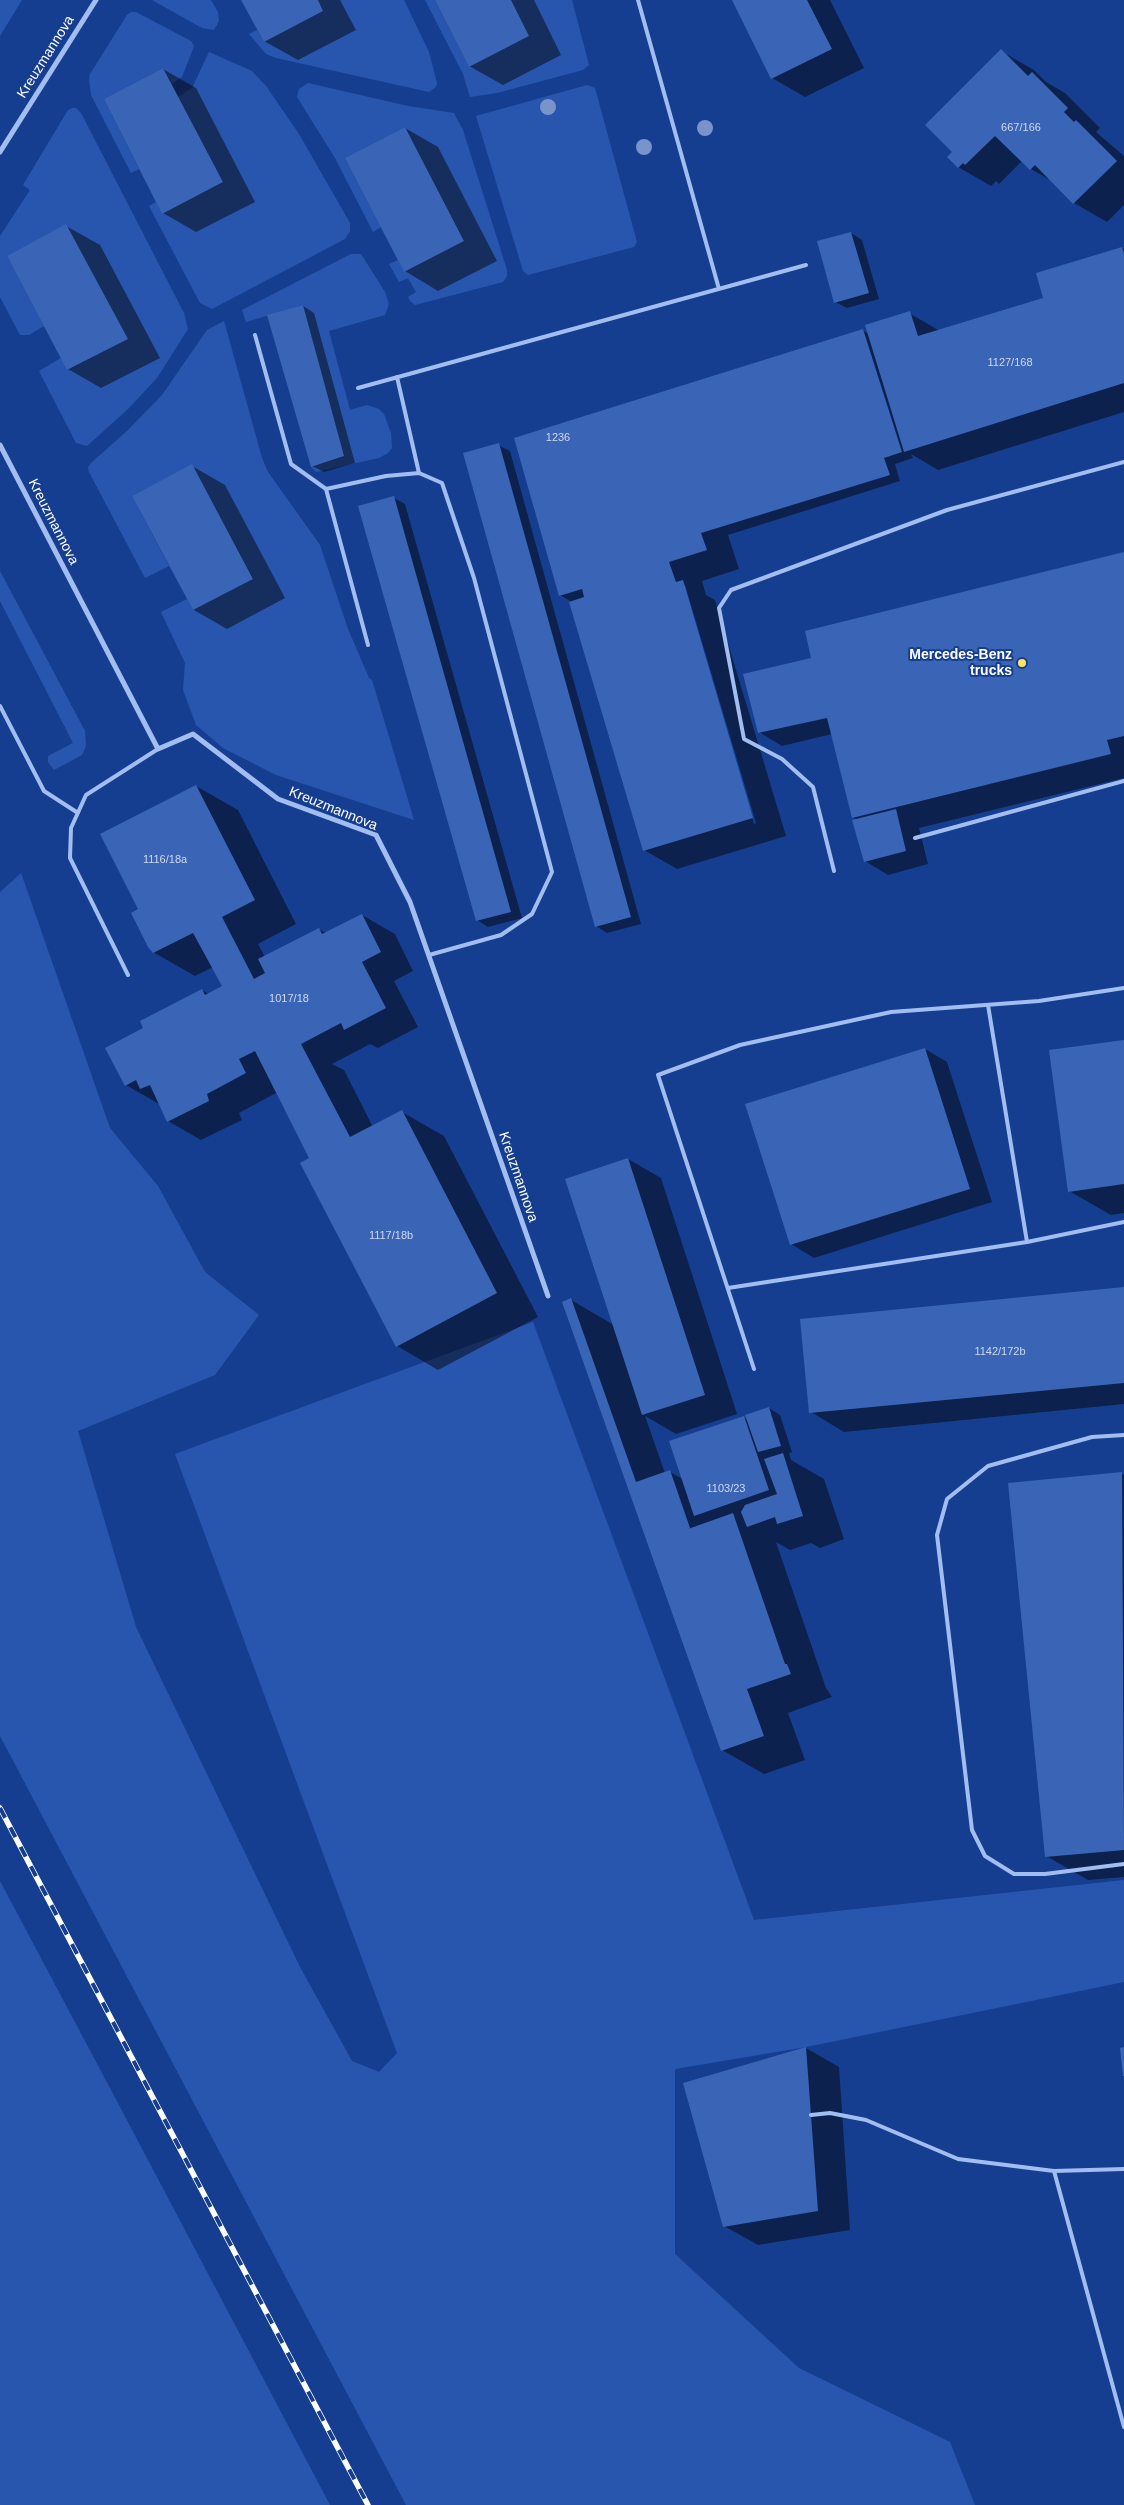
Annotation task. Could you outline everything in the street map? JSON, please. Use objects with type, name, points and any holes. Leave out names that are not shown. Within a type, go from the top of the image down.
[{"type":"street","name":"Kreuzmannova","points":[[0,152],[96,0]]},
{"type":"street","name":"Kreuzmannova","points":[[0,445],[158,749],[193,734],[278,799],[376,835],[410,902],[548,1296]]},
{"type":"lane","points":[[638,0],[719,289]]},
{"type":"lane","points":[[358,388],[806,265]]},
{"type":"lane","points":[[255,335],[291,464],[326,489],[368,645]]},
{"type":"lane","points":[[397,377],[419,473]]},
{"type":"lane","points":[[834,871],[813,787],[782,759],[744,739],[719,608],[731,590],[947,510],[1124,462]]},
{"type":"lane","points":[[326,489],[386,476],[419,473],[442,483],[474,578],[552,872],[532,914],[501,935],[429,954]]},
{"type":"lane","points":[[0,706],[44,791],[78,813]]},
{"type":"lane","points":[[128,975],[70,858],[71,828],[86,795],[158,749]]},
{"type":"lane","points":[[916,838],[1124,780]]},
{"type":"lane","points":[[754,1369],[658,1074],[740,1045],[891,1012],[1039,1001],[1124,988]]},
{"type":"lane","points":[[988,1005],[1027,1242]]},
{"type":"lane","points":[[728,1288],[1027,1242],[1124,1222]]},
{"type":"lane","points":[[1124,1435],[1092,1437],[988,1466],[947,1498],[937,1535],[972,1830],[985,1856],[1014,1874],[1045,1874],[1124,1864]]},
{"type":"lane","points":[[811,2115],[830,2113],[866,2120],[958,2159],[1054,2172],[1124,2169]]},
{"type":"lane","points":[[1054,2172],[1124,2426]]},
{"type":"shaded area","points":[[0,0],[22,0],[0,36]]},
{"type":"shaded area","points":[[152,0],[211,0],[218,12],[219,21],[214,30],[202,28]]},
{"type":"shaded area","points":[[318,0],[404,0],[429,52],[437,83],[436,87],[429,92],[276,58],[266,54],[249,34],[257,30],[264,42],[323,11]]},
{"type":"shaded area","points":[[425,0],[435,0],[469,67],[529,36],[511,0],[572,0],[589,65],[583,70],[497,93],[470,97],[463,74]]},
{"type":"shaded area","points":[[131,12],[136,12],[191,41],[194,46],[182,77],[172,84],[163,68],[104,99],[139,169],[131,173],[91,95],[89,79],[90,74],[127,15]]},
{"type":"shaded area","points":[[209,52],[252,71],[266,86],[299,134],[350,223],[350,231],[345,239],[212,309],[200,303],[149,206],[156,202],[162,214],[223,182],[178,97],[192,88]]},
{"type":"shaded area","points":[[308,83],[408,106],[454,113],[463,130],[507,270],[507,276],[503,282],[415,305],[411,302],[408,297],[416,292],[408,278],[399,282],[389,264],[398,260],[404,272],[464,241],[405,127],[345,158],[381,227],[373,232],[335,158],[297,97],[299,89]]},
{"type":"shaded area","points":[[587,85],[595,88],[637,242],[634,247],[528,275],[523,271],[476,116]]},
{"type":"shaded area","points":[[76,108],[81,113],[184,313],[188,329],[157,378],[128,409],[87,446],[76,443],[39,371],[61,358],[68,370],[127,339],[66,225],[7,256],[44,326],[29,335],[20,335],[0,297],[0,236],[30,190],[23,185],[68,110]]},
{"type":"shaded area","points":[[351,254],[361,254],[385,292],[389,304],[385,315],[329,331],[350,410],[367,405],[379,409],[384,414],[391,433],[392,448],[388,453],[379,458],[316,472],[311,467],[342,457],[303,305],[246,322],[242,310]]},
{"type":"shaded area","points":[[224,321],[262,458],[268,472],[320,545],[348,629],[369,678],[372,680],[414,820],[276,775],[223,748],[196,725],[183,690],[185,663],[161,612],[187,599],[193,610],[253,578],[192,465],[132,496],[169,566],[145,578],[89,472],[88,467],[91,463],[127,431],[162,395],[207,330]]},
{"type":"shaded area","points":[[0,571],[85,731],[86,746],[82,755],[54,770],[48,762],[48,756],[73,743],[0,601]]},
{"type":"shaded area","points":[[21,873],[110,1128],[158,1186],[205,1272],[259,1315],[215,1375],[78,1431],[136,1627],[300,1967],[352,2061],[379,2072],[397,2053],[175,1454],[533,1322],[754,1920],[1124,1880],[1124,1982],[806,2047],[675,2069],[675,2254],[799,2368],[950,2442],[975,2505],[406,2505],[0,1736],[0,892]]},
{"type":"shaded area","points":[[0,1881],[120,2107],[330,2505],[0,2505]]},
{"type":"building","points":[[241,0],[318,0],[323,11],[264,42]]},
{"type":"building","points":[[435,0],[511,0],[529,36],[469,67]]},
{"type":"building","points":[[732,0],[807,0],[832,49],[771,79]]},
{"type":"building","points":[[1001,49],[1028,76],[1032,72],[1068,108],[1064,112],[1074,122],[1076,120],[1117,161],[1073,204],[1035,165],[1030,170],[995,136],[965,165],[963,163],[958,168],[947,157],[952,152],[925,125]]},
{"type":"building","points":[[163,68],[223,182],[162,214],[104,99]]},
{"type":"building","points":[[405,127],[464,241],[404,272],[345,158]]},
{"type":"building","points":[[66,224],[128,339],[67,370],[7,256]]},
{"type":"building","points":[[851,232],[869,293],[834,303],[817,241]]},
{"type":"building","points":[[1122,247],[1124,253],[1124,383],[904,452],[865,325],[910,311],[918,336],[1043,298],[1036,273]]},
{"type":"building","points":[[303,305],[344,456],[311,467],[267,315]]},
{"type":"building","points":[[863,329],[902,452],[884,458],[890,475],[701,533],[707,550],[669,562],[676,582],[683,580],[753,818],[643,851],[569,602],[584,597],[582,589],[559,596],[514,438]]},
{"type":"building","points":[[499,443],[631,917],[595,927],[463,453]]},
{"type":"building","points":[[192,464],[253,579],[193,610],[132,496]]},
{"type":"building","points":[[394,496],[511,912],[476,921],[358,506]]},
{"type":"building","points":[[1124,552],[1124,736],[1107,740],[1111,754],[852,818],[827,718],[758,733],[743,674],[811,658],[805,631]]},
{"type":"building","points":[[196,785],[255,900],[222,917],[254,979],[265,973],[258,959],[319,928],[322,934],[362,914],[381,952],[362,962],[386,1008],[344,1030],[341,1023],[301,1044],[350,1137],[402,1110],[497,1293],[396,1347],[300,1163],[309,1158],[255,1051],[239,1059],[246,1073],[207,1094],[209,1101],[167,1122],[150,1085],[140,1089],[136,1080],[125,1086],[105,1048],[143,1028],[140,1021],[202,989],[205,995],[222,986],[193,933],[153,953],[148,947],[131,913],[138,909],[100,834]]},
{"type":"building","points":[[896,809],[906,851],[864,862],[852,820]]},
{"type":"building","points":[[1124,1040],[1124,1184],[1068,1192],[1049,1050]]},
{"type":"building","points":[[925,1048],[970,1189],[790,1245],[745,1104]]},
{"type":"building","points":[[628,1158],[705,1395],[642,1415],[565,1179]]},
{"type":"building","points":[[1124,1287],[1124,1383],[809,1413],[800,1319]]},
{"type":"building","points":[[571,1298],[636,1482],[670,1470],[690,1528],[688,1529],[733,1513],[785,1664],[787,1664],[791,1674],[747,1689],[764,1736],[721,1751],[562,1302]]},
{"type":"building","points":[[769,1407],[781,1446],[758,1452],[745,1415]]},
{"type":"building","points":[[744,1416],[769,1490],[694,1516],[669,1441]]},
{"type":"building","points":[[783,1453],[803,1516],[777,1524],[775,1517],[747,1527],[741,1512],[745,1505],[777,1494],[764,1459]]},
{"type":"building","points":[[1122,1472],[1124,1850],[1045,1857],[1008,1483]]},
{"type":"building","points":[[806,2047],[818,2211],[723,2227],[683,2083]]},
{"type":"building","points":[[1124,2047],[1124,2076],[1123,2076],[1120,2048]]},
{"type":"railway","points":[[0,1808],[368,2505]]},
{"type":"place","name":"Mercedes-Benz trucks","points":[[1022,663]]}]
